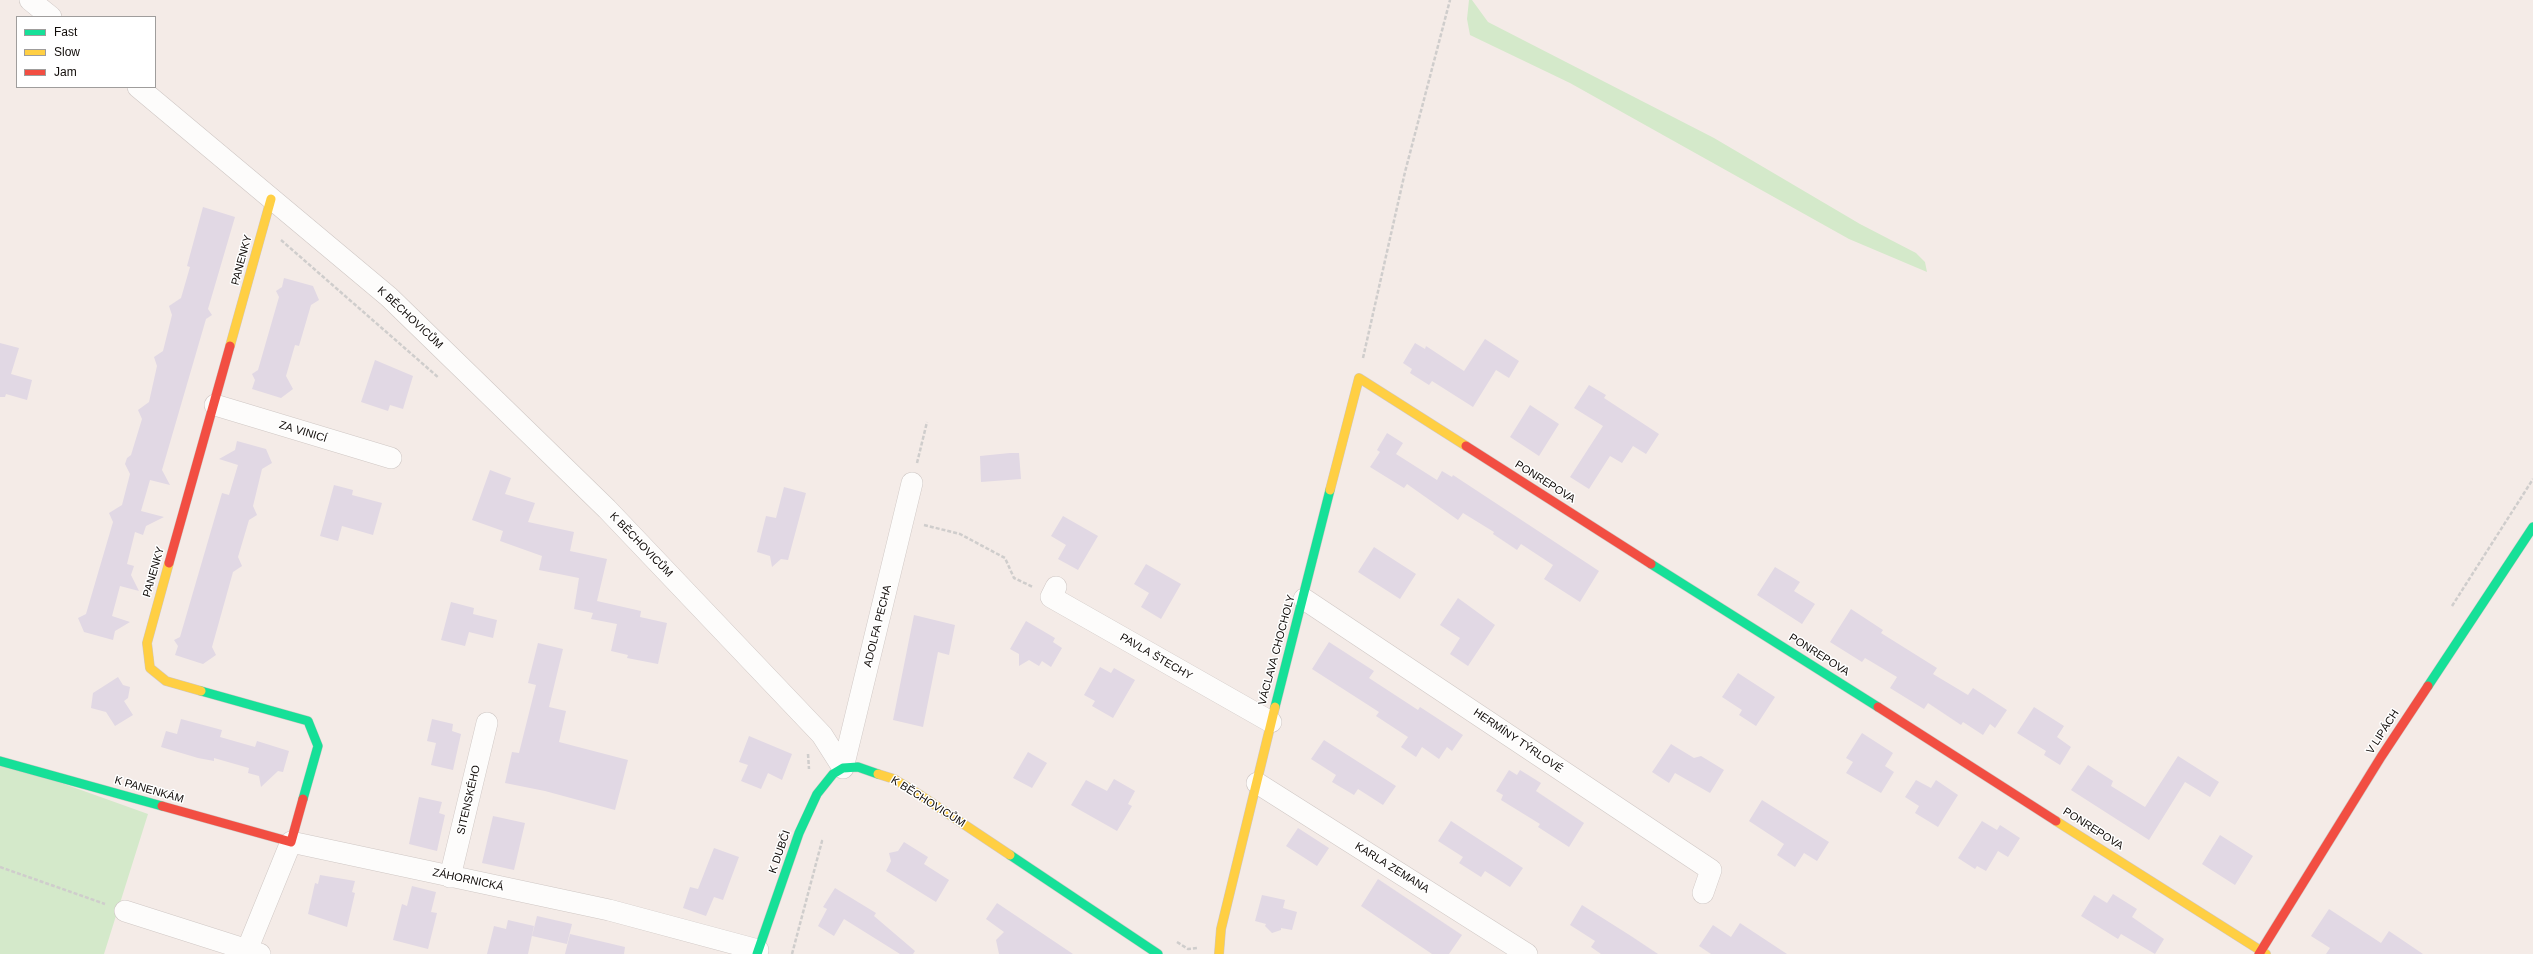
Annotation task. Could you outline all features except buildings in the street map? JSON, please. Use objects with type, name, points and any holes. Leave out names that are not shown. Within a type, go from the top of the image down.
[{"type":"street","points":[[30,0],[50,16]]},
{"type":"street","name":"K BĚCHOVICŮM","points":[[142,90],[389,297],[607,510],[822,735],[843,768],[858,767],[894,779],[1158,954]]},
{"type":"street","name":"PANENKY","points":[[271,199],[215,405],[147,643],[150,668],[166,681],[308,721],[318,746],[291,842]]},
{"type":"street","name":"VÁCLAVA CHOCHOLY","points":[[1219,954],[1221,929],[1271,722],[1304,599],[1359,378]]},
{"type":"street","name":"PONREPOVA","points":[[1359,378],[2262,953]]},
{"type":"street","name":"ZA VINICÍ","points":[[215,405],[391,458]]},
{"type":"street","name":"ADOLFA PECHA","points":[[843,768],[912,483]]},
{"type":"street","name":"V LIPÁCH","points":[[2262,953],[2381,757],[2533,527]]},
{"type":"street","name":"PAVLA ŠTECHY","points":[[1054,592],[1271,722]]},
{"type":"street","name":"HERMÍNY TÝRLOVÉ","points":[[1304,599],[1711,870],[1703,893]]},
{"type":"street","name":"SITENSKÉHO","points":[[450,877],[487,723]]},
{"type":"street","name":"K PANENKÁM","points":[[0,761],[291,842]]},
{"type":"street","name":"K DUBČI","points":[[758,952],[808,811],[824,782],[843,768]]},
{"type":"street","name":"KARLA ZEMANA","points":[[1257,783],[1527,954]]},
{"type":"street","points":[[126,911],[253,952],[291,842]]},
{"type":"street","name":"ZÁHORNICKÁ","points":[[291,842],[609,910],[758,952]]},
{"type":"path","points":[[1359,378],[1405,172],[1450,0]]},
{"type":"path","points":[[264,225],[444,383]]},
{"type":"path","points":[[912,483],[927,422]]},
{"type":"path","points":[[903,520],[960,534],[1005,558],[1014,578],[1054,592]]},
{"type":"path","points":[[807,777],[809,770],[808,750]]},
{"type":"path","points":[[0,867],[126,911]]},
{"type":"path","points":[[1175,940],[1188,949],[1197,948],[1199,945]]},
{"type":"green space","points":[[1469,0],[1472,0],[1488,22],[1714,138],[1860,224],[1916,253],[1925,262],[1927,272],[1849,239],[1570,83],[1470,35],[1467,19]]},
{"type":"green space","points":[[0,761],[148,814],[104,954],[0,954]]},
{"type":"traffic: fast","points":[[1275,707],[1330,490]]},
{"type":"traffic: fast","points":[[2428,686],[2533,527]]},
{"type":"traffic: fast","points":[[1651,564],[1878,707]]},
{"type":"traffic: fast","points":[[201,691],[308,721],[318,746],[303,799]]},
{"type":"traffic: fast","points":[[0,761],[162,806]]},
{"type":"traffic: fast","points":[[757,954],[799,833],[817,794],[833,774],[843,768],[858,767],[878,774]]},
{"type":"traffic: fast","points":[[1010,855],[1158,954]]},
{"type":"traffic: slow","points":[[230,346],[271,199]]},
{"type":"traffic: slow","points":[[1330,490],[1359,378],[1466,446]]},
{"type":"traffic: slow","points":[[169,563],[147,643],[150,668],[166,681],[201,691]]},
{"type":"traffic: slow","points":[[1219,954],[1221,929],[1275,707]]},
{"type":"traffic: slow","points":[[878,774],[894,779],[917,793],[1010,855]]},
{"type":"traffic: slow","points":[[2056,821],[2266,954]]},
{"type":"traffic: jam","points":[[169,563],[230,346]]},
{"type":"traffic: jam","points":[[1466,446],[1651,564]]},
{"type":"traffic: jam","points":[[2259,954],[2381,757],[2428,686]]},
{"type":"traffic: jam","points":[[1878,707],[2056,821]]},
{"type":"traffic: jam","points":[[162,806],[291,842],[303,799]]}]
